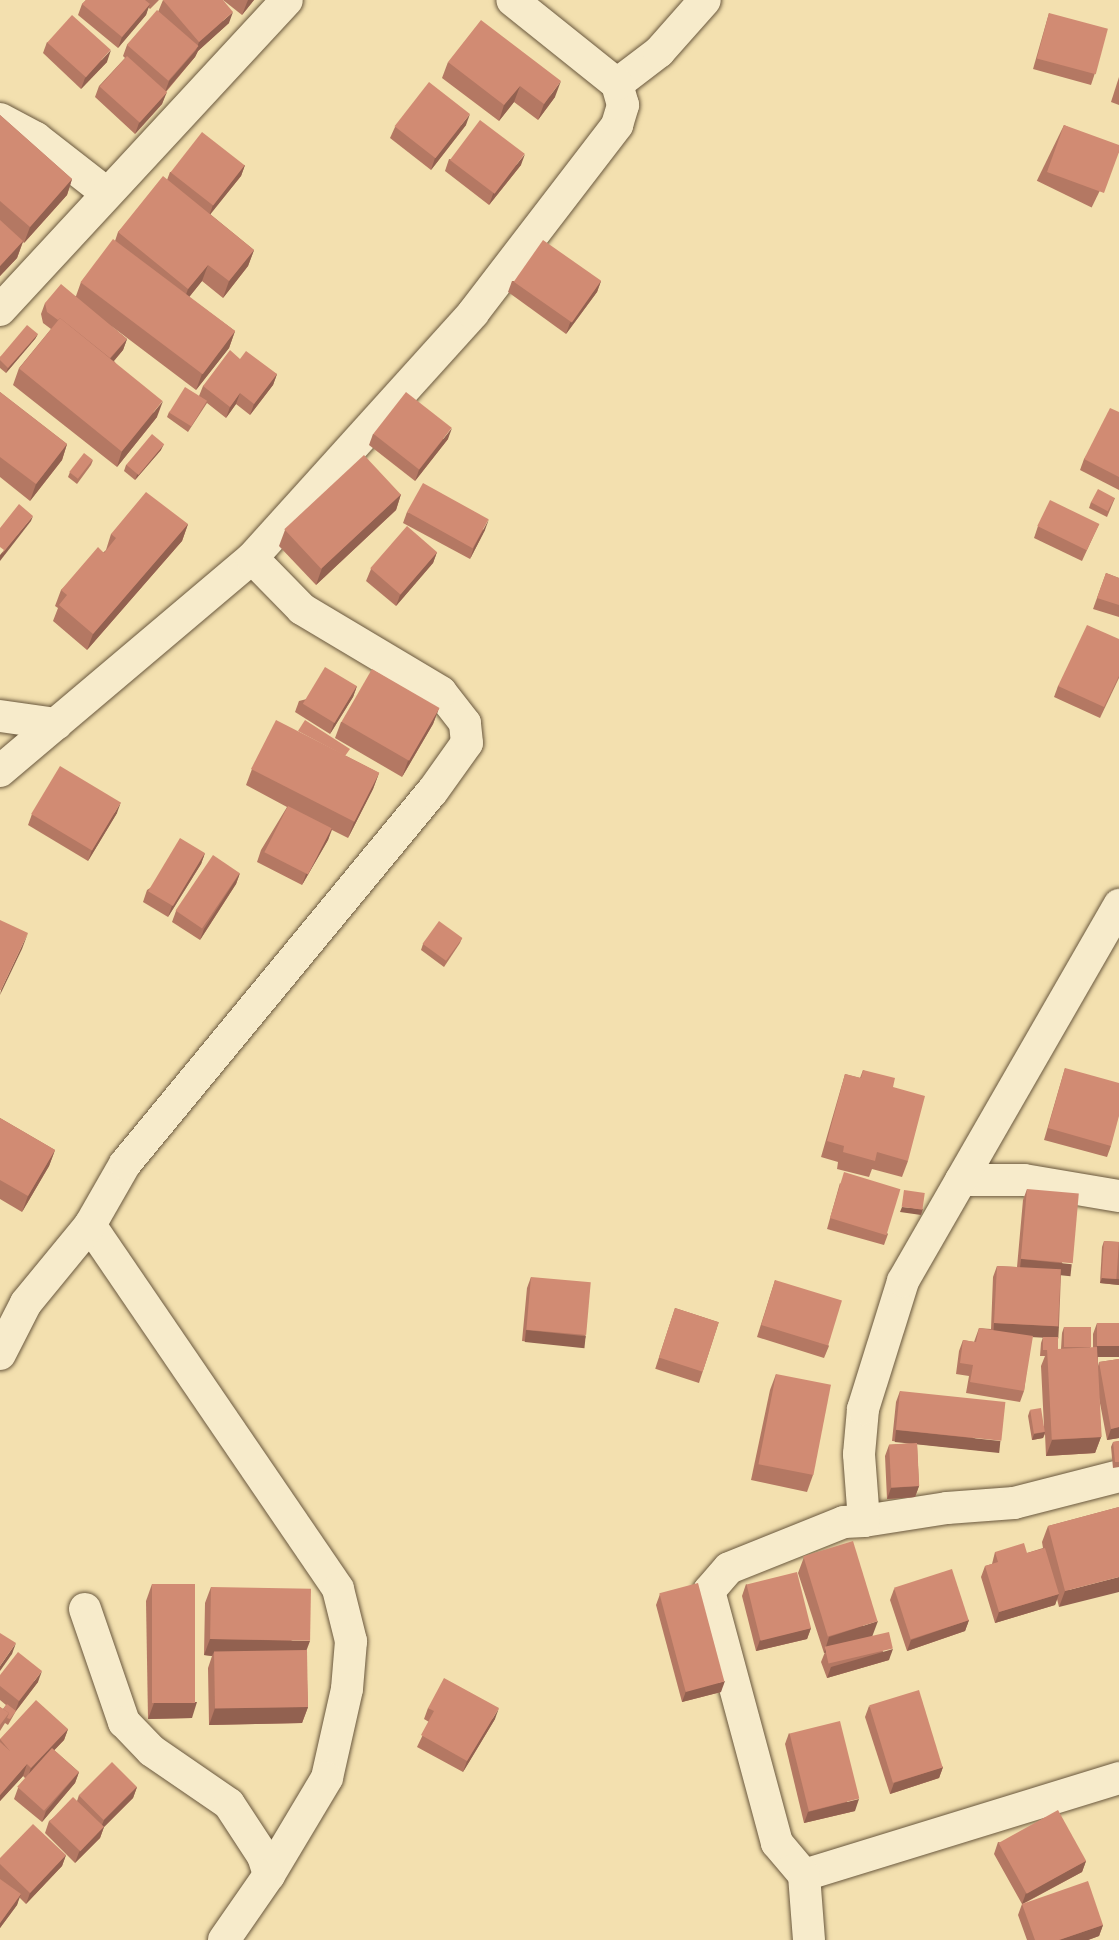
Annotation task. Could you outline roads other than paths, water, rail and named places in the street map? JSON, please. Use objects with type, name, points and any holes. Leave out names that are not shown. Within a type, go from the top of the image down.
[{"type":"street","points":[[0,310],[105,192],[287,0]]},
{"type":"street","points":[[0,771],[252,558],[485,297],[617,124],[623,105],[617,84],[512,0]]},
{"type":"street","points":[[617,84],[659,52],[705,0]]},
{"type":"street","points":[[0,119],[36,138],[105,192]]},
{"type":"street","points":[[0,1354],[26,1303],[90,1226],[125,1164],[432,792],[468,743],[465,723],[441,692],[302,609],[252,558]]},
{"type":"street","points":[[0,716],[56,724]]},
{"type":"street","points":[[864,1521],[859,1454],[863,1409],[903,1281],[1119,905]]},
{"type":"street","points":[[961,1180],[1024,1180],[1119,1196]]},
{"type":"street","points":[[90,1226],[338,1589],[351,1640],[347,1689],[327,1778],[224,1940]]},
{"type":"street","points":[[809,1940],[804,1874],[777,1843],[709,1591],[728,1568],[844,1522],[1014,1504],[1119,1476]]},
{"type":"street","points":[[86,1610],[124,1722],[152,1751],[229,1804],[263,1856],[268,1874]]},
{"type":"street","points":[[804,1874],[1119,1778]]}]
